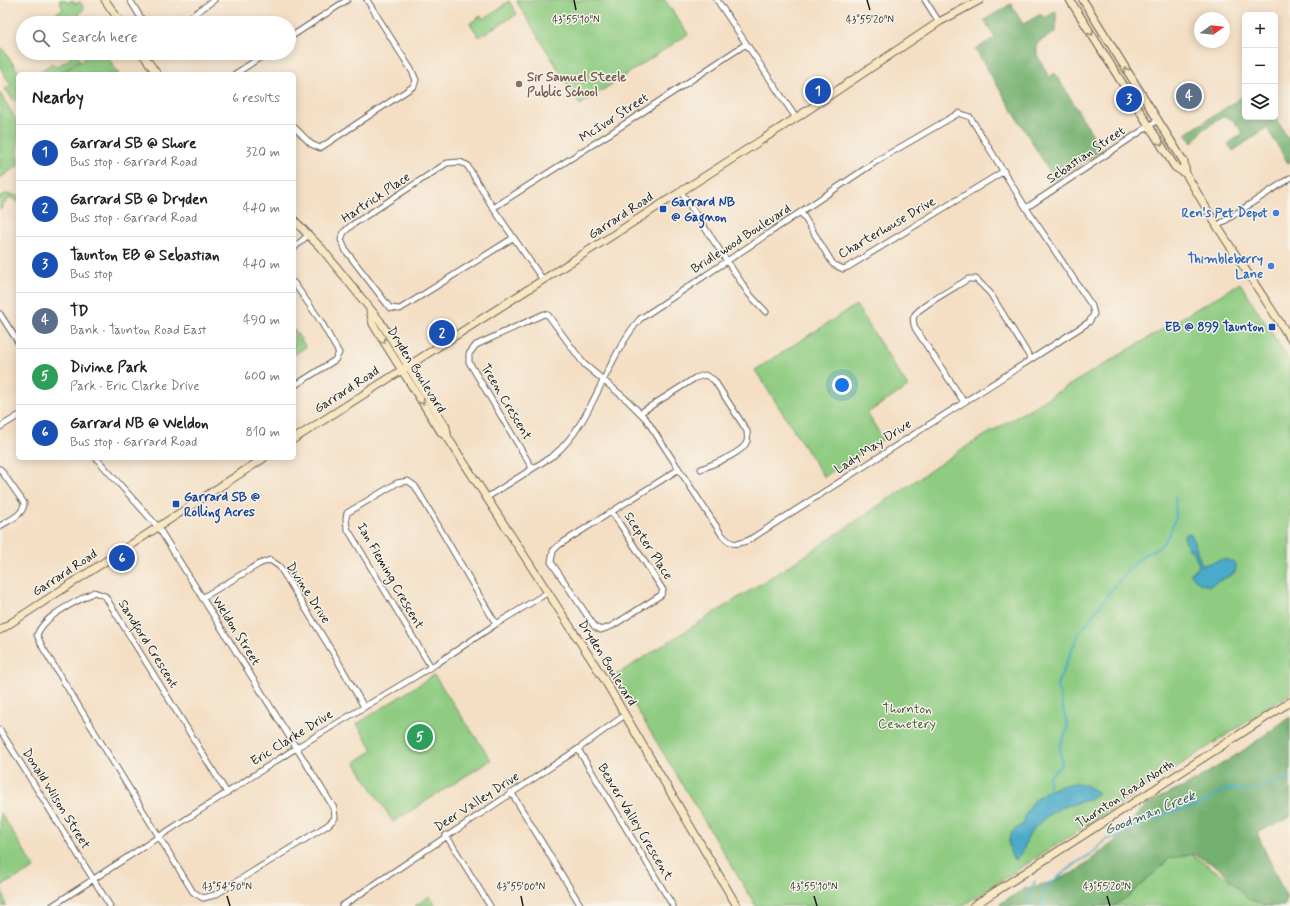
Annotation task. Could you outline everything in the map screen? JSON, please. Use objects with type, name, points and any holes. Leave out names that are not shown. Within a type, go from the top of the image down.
[{"type":"street","points":[[105,0],[116,16]]},
{"type":"street","points":[[130,0],[140,16]]},
{"type":"street","points":[[203,0],[206,6]]},
{"type":"street","points":[[192,16],[214,0]]},
{"type":"street","points":[[296,33],[347,0]]},
{"type":"street","points":[[296,129],[311,144],[320,148],[414,86],[416,80],[412,71],[367,0]]},
{"type":"street","points":[[717,0],[796,118]]},
{"type":"street","points":[[925,0],[939,22]]},
{"type":"street","name":"Garrard Road","points":[[296,438],[796,118],[939,22],[980,0]]},
{"type":"street","points":[[1070,0],[1175,167],[1186,174]]},
{"type":"street","points":[[1084,1],[1184,162],[1186,174],[1217,226],[1290,338]]},
{"type":"street","name":"McIvor Street","points":[[493,208],[614,131],[746,44]]},
{"type":"street","points":[[147,60],[156,72]]},
{"type":"street","points":[[239,72],[257,60]]},
{"type":"street","name":"Bridlewood Boulevard","points":[[486,498],[563,447],[583,418],[619,347],[640,319],[880,159],[959,113],[970,116],[1026,208]]},
{"type":"street","name":"Sebastian Street","points":[[1026,208],[1158,120]]},
{"type":"street","name":"Hartrick Place","points":[[513,238],[400,309],[390,308],[346,252],[341,240],[344,232],[352,225],[447,163],[460,162],[467,165],[493,208],[543,280]]},
{"type":"street","name":"Charterhouse Drive","points":[[801,212],[833,264],[843,268],[848,267],[1004,171]]},
{"type":"street","points":[[1217,226],[1290,178]]},
{"type":"street","points":[[681,192],[749,294],[766,312]]},
{"type":"street","name":"Lady May Drive","points":[[602,380],[640,413],[664,445],[722,535],[730,543],[736,545],[749,540],[1089,322],[1094,314],[1092,306],[1026,208]]},
{"type":"street","name":"Dryden Boulevard","points":[[296,222],[322,249],[370,310],[374,324],[446,427],[448,438],[604,679],[737,906]]},
{"type":"street","points":[[296,246],[308,235]]},
{"type":"street","points":[[964,402],[915,328],[913,320],[914,314],[922,308],[968,279],[976,278],[990,292],[1031,359]]},
{"type":"street","points":[[296,286],[320,320],[339,353],[335,360],[296,385]]},
{"type":"street","points":[[0,314],[16,339]]},
{"type":"street","name":"Treen Crescent","points":[[532,468],[469,362],[468,354],[472,349],[496,335],[521,326],[544,314],[548,315],[584,364],[602,380]]},
{"type":"street","points":[[640,413],[695,378],[705,375],[714,380],[747,431],[748,440],[744,447],[721,461],[701,469]]},
{"type":"street","points":[[0,427],[16,417]]},
{"type":"street","name":"Weldon Street","points":[[98,460],[158,527],[334,808],[334,818],[328,825],[215,895],[203,898],[193,892],[159,836]]},
{"type":"street","name":"Garrard Road","points":[[0,630],[261,460]]},
{"type":"street","points":[[0,469],[24,502],[24,507],[19,514],[0,526]]},
{"type":"street","name":"Scepter Place","points":[[612,512],[663,590],[661,595],[612,626],[601,630],[594,627],[578,604],[551,562],[551,555],[559,545],[679,469]]},
{"type":"street","name":"Ian Fleming Crescent","points":[[431,667],[347,528],[346,518],[348,513],[398,482],[408,481],[415,486],[496,624]]},
{"type":"street","name":"Divine Drive","points":[[202,598],[259,564],[270,560],[279,566],[335,656],[364,707]]},
{"type":"street","name":"Sandford Crescent","points":[[159,836],[42,648],[37,635],[41,625],[66,608],[94,592],[106,596],[227,793]]},
{"type":"street","name":"Eric Clarke Drive","points":[[52,906],[296,748],[431,667],[496,624],[547,593]]},
{"type":"street","name":"Thornton Road North","points":[[973,906],[1290,702]]},
{"type":"street","name":"Deer Valley Drive","points":[[342,906],[446,835],[578,749],[625,715]]},
{"type":"street","name":"Donald Wilson Street","points":[[0,730],[110,906]]},
{"type":"street","name":"Beaver Valley Crescent","points":[[578,749],[673,906]]},
{"type":"street","points":[[512,792],[581,906]]},
{"type":"street","points":[[446,835],[490,906]]},
{"type":"green space","points":[[59,0],[65,0],[68,3],[72,0],[75,4],[80,2],[84,8],[78,16],[52,16],[63,9]]},
{"type":"green space","points":[[518,0],[665,0],[688,34],[580,105],[517,2]]},
{"type":"green space","points":[[509,1],[517,14],[479,37],[470,23],[481,16],[483,19],[503,7],[503,5]]},
{"type":"green space","points":[[1011,4],[1023,24],[1041,14],[1045,18],[1056,11],[1056,32],[1037,43],[1037,55],[1049,77],[1055,73],[1102,150],[1055,180],[975,49],[995,38],[984,20]]},
{"type":"green space","points":[[2,48],[19,72],[16,72],[16,100],[14,101],[5,89],[11,85],[0,67],[0,49]]},
{"type":"green space","points":[[68,60],[80,60],[61,72],[39,72],[52,63],[56,67]]},
{"type":"green space","points":[[82,60],[110,60],[118,72],[64,72]]},
{"type":"green space","points":[[0,93],[16,120],[16,167],[0,178]]},
{"type":"green space","points":[[1242,97],[1242,120],[1277,120],[1290,142],[1290,162],[1288,163],[1267,128],[1233,151],[1228,144],[1243,133],[1233,120],[1224,116],[1205,128],[1192,143],[1186,134]]},
{"type":"green space","points":[[6,194],[16,196],[16,202],[10,197],[0,210],[0,196]]},
{"type":"green space","name":"Thornton Cemetery","points":[[1240,283],[1290,362],[1290,694],[962,906],[756,906],[616,675],[806,555],[959,451]]},
{"type":"green space","points":[[856,305],[908,387],[867,413],[883,439],[824,477],[755,370]]},
{"type":"green space","points":[[296,332],[306,347],[296,354]]},
{"type":"green space","points":[[434,675],[491,760],[393,822],[355,762],[373,750],[357,724]]},
{"type":"green space","points":[[1290,717],[1290,817],[1257,833],[1287,899],[1284,906],[1268,906],[1247,899],[1221,869],[1194,854],[1169,859],[1129,896],[1114,906],[1000,906],[1001,903],[1026,888],[1049,883],[1075,872],[1123,835],[1137,814],[1154,800],[1186,786],[1241,752]]},
{"type":"green space","points":[[0,812],[35,868],[1,886],[6,906],[0,906]]},
{"type":"green space","points":[[1183,849],[1250,893],[1273,906],[1094,906]]},
{"type":"green space","points":[[430,896],[436,906],[415,906]]},
{"type":"water","points":[[1187,533],[1191,534],[1202,565],[1220,560],[1229,560],[1236,565],[1235,573],[1209,586],[1199,583],[1190,574],[1199,566],[1194,552],[1188,549],[1184,536]]},
{"type":"water","points":[[1076,783],[1084,784],[1098,793],[1087,800],[1061,808],[1050,814],[1031,832],[1022,852],[1018,858],[1014,860],[1011,855],[1009,840],[1013,831],[1023,825],[1026,815],[1035,800],[1049,790]]},
{"type":"waterway","points":[[1049,790],[1049,776],[1062,764],[1060,746],[1068,728],[1057,685],[1079,633],[1128,569],[1145,554],[1159,548],[1169,535],[1176,517],[1175,498]]},
{"type":"waterway","name":"Goodman Creek","points":[[1043,906],[1043,892],[1047,886],[1078,862],[1093,853],[1105,840],[1119,836],[1167,813],[1194,807],[1230,788],[1250,791],[1290,777]]},
{"type":"waterway","points":[[1031,906],[1028,899],[1035,881]]},
{"type":"place","name":"Sir Samuel Steele Public School","points":[[519,84]]},
{"type":"place","name":"Garrard SB @ Shore","points":[[818,91]]},
{"type":"place","name":"TD","points":[[1189,96]]},
{"type":"place","name":"Taunton EB @ Sebastian","points":[[1129,99]]},
{"type":"place","name":"Garrard NB @ Gagnon","points":[[663,209]]},
{"type":"place","name":"Ren's Pet Depot","points":[[1276,213]]},
{"type":"place","name":"Thimbleberry Lane","points":[[1271,266]]},
{"type":"place","name":"EB @ 899 Taunton","points":[[1272,327]]},
{"type":"place","name":"Garrard SB @ Dryden","points":[[442,333]]},
{"type":"place","name":"Garrard SB @ Rolling Acres","points":[[176,504]]},
{"type":"place","name":"Garrard NB @ Weldon","points":[[122,558]]},
{"type":"place","name":"Divine Park","points":[[420,737]]}]
